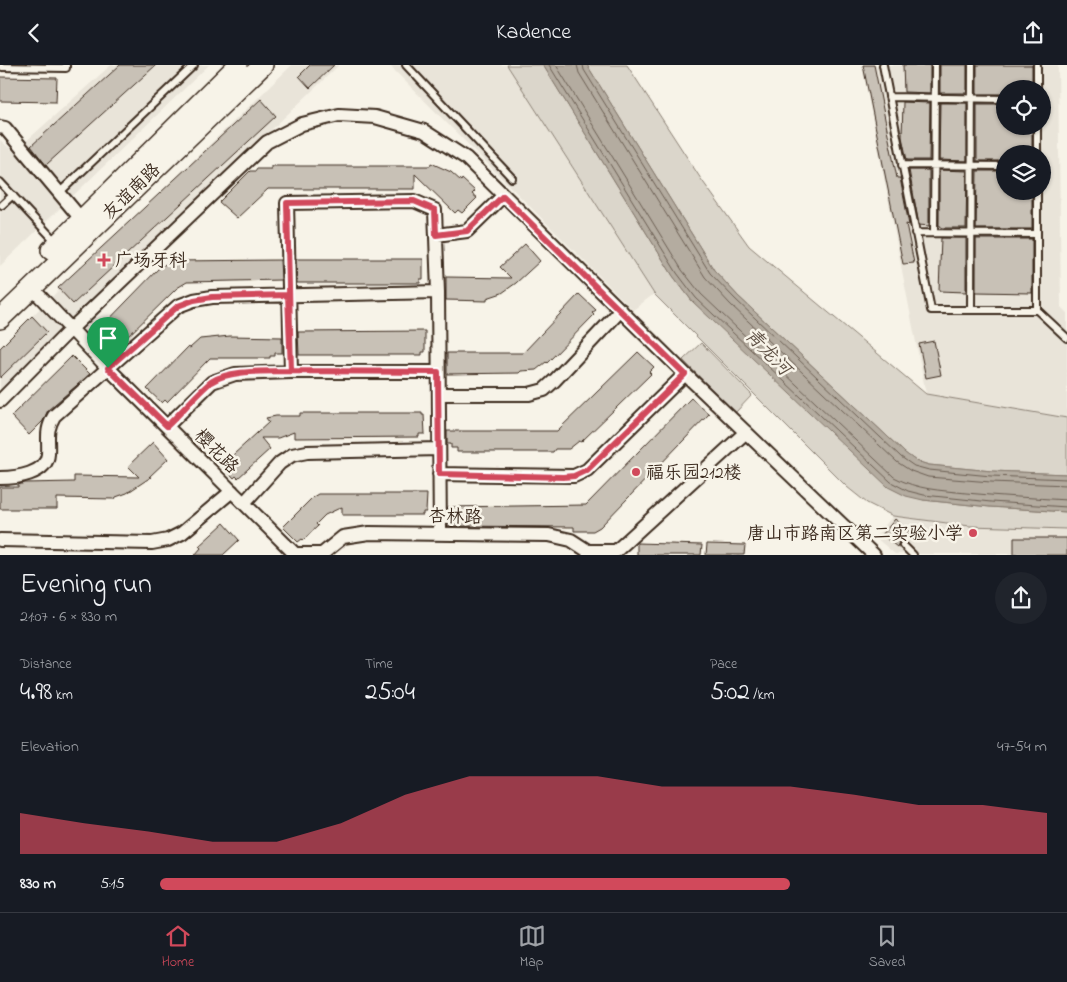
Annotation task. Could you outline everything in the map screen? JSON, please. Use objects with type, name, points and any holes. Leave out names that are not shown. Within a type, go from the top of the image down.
[{"type":"main road","name":"友谊南路","points":[[0,301],[238,65]]},
{"type":"main road","name":"友谊南路","points":[[0,319],[262,65]]},
{"type":"street","points":[[0,401],[71,329],[267,142],[302,124],[339,115],[375,117],[424,131],[466,159],[685,374],[874,555]]},
{"type":"street","points":[[0,127],[5,128],[82,220]]},
{"type":"street","points":[[436,235],[467,231],[503,196]]},
{"type":"street","points":[[291,371],[287,203],[414,201],[435,210],[438,292],[440,534]]},
{"type":"street","name":"樱花路","points":[[31,287],[108,368],[295,554]]},
{"type":"street","points":[[0,478],[26,475],[41,467],[48,456],[48,427],[54,416],[178,306],[194,300],[212,297],[438,292]]},
{"type":"street","points":[[439,394],[529,394],[544,390],[621,311]]},
{"type":"street","points":[[167,426],[212,382],[235,374],[291,371],[438,372]]},
{"type":"street","points":[[439,474],[574,476],[587,470],[685,374]]},
{"type":"street","points":[[588,553],[616,553],[746,432]]},
{"type":"street","points":[[244,503],[280,463],[292,455],[307,452],[439,449]]},
{"type":"street","points":[[0,539],[152,543],[168,540],[182,533],[232,491]]},
{"type":"street","name":"杏林路","points":[[321,554],[343,537],[369,533],[549,535],[571,540],[588,553]]},
{"type":"street","points":[[295,554],[321,554]]},
{"type":"lane","points":[[0,67],[66,68],[66,65]]},
{"type":"lane","points":[[59,193],[194,65]]},
{"type":"lane","points":[[406,65],[512,177]]},
{"type":"lane","points":[[882,65],[931,311],[971,309],[1037,310],[1067,338]]},
{"type":"lane","points":[[934,233],[935,65]]},
{"type":"lane","points":[[971,309],[972,65]]},
{"type":"lane","points":[[1037,65],[1037,80]]},
{"type":"lane","points":[[889,97],[996,99]]},
{"type":"lane","points":[[902,165],[996,166]]},
{"type":"lane","points":[[0,182],[58,244]]},
{"type":"lane","points":[[2,205],[13,195]]},
{"type":"lane","points":[[1037,200],[1037,310]]},
{"type":"lane","points":[[915,233],[1037,233]]},
{"type":"lane","points":[[902,545],[913,555]]},
{"type":"shaded area","points":[[111,65],[209,65],[0,266],[0,140],[14,152]]},
{"type":"shaded area","points":[[292,65],[339,65],[0,390],[0,347]]},
{"type":"shaded area","points":[[389,65],[507,65],[654,294],[633,310]]},
{"type":"shaded area","points":[[507,65],[543,65],[673,276],[692,301],[923,500],[1067,512],[1067,529],[970,526],[893,516],[867,503],[847,487],[654,294]]},
{"type":"shaded area","points":[[587,65],[627,65],[701,179],[749,246],[926,394],[1067,418],[1067,474],[992,471],[929,465],[916,461],[905,453],[738,296],[714,270]]},
{"type":"shaded area","points":[[862,65],[1058,65],[1061,307],[1067,313],[1067,418],[926,394]]},
{"type":"shaded area","points":[[701,343],[752,395],[735,413],[683,360]]},
{"type":"shaded area","name":"唐山市路南区第二实验小学","points":[[893,516],[970,526],[1067,529],[1067,554],[895,554],[875,537]]},
{"type":"water","name":"青龙河","points":[[543,65],[587,65],[714,270],[738,296],[905,453],[916,461],[929,465],[992,471],[1067,474],[1067,512],[923,500],[906,496],[888,487],[692,301],[673,276]]},
{"type":"building","points":[[120,65],[156,65],[46,165],[31,146]]},
{"type":"building","points":[[310,65],[334,65],[310,88],[299,76]]},
{"type":"building","points":[[863,65],[874,65],[897,178],[900,178],[909,225],[906,224],[914,263],[903,264]]},
{"type":"building","points":[[903,65],[930,65],[930,93],[904,92]]},
{"type":"building","points":[[940,65],[967,65],[967,93],[940,93]]},
{"type":"building","points":[[977,65],[1032,65],[1032,80],[996,80],[996,94],[977,94]]},
{"type":"building","points":[[0,77],[57,78],[56,102],[0,101]]},
{"type":"building","points":[[261,99],[276,116],[73,304],[58,288]]},
{"type":"building","points":[[903,102],[930,103],[929,160],[907,160],[902,137]]},
{"type":"building","points":[[940,103],[967,103],[967,161],[939,160]]},
{"type":"building","points":[[977,104],[996,104],[996,135],[1032,135],[1032,145],[996,145],[996,161],[977,161]]},
{"type":"building","points":[[431,163],[451,172],[461,181],[462,179],[475,191],[472,194],[477,198],[462,213],[458,210],[455,213],[415,174],[415,189],[268,189],[237,218],[219,202],[250,171],[271,169],[271,166],[430,166]]},
{"type":"building","points":[[909,170],[929,170],[929,226],[919,225]]},
{"type":"building","points":[[939,170],[967,171],[966,228],[941,228],[939,226]]},
{"type":"building","points":[[977,171],[996,171],[996,200],[1032,200],[1032,229],[976,229]]},
{"type":"building","points":[[941,238],[966,238],[966,292],[939,291]]},
{"type":"building","points":[[976,239],[1032,239],[1032,293],[976,292]]},
{"type":"building","points":[[525,244],[540,261],[502,293],[487,298],[487,301],[446,300],[446,277],[511,278],[500,267]]},
{"type":"building","points":[[296,259],[423,259],[423,279],[420,279],[420,283],[297,283]]},
{"type":"building","points":[[280,260],[281,280],[187,282],[177,288],[114,350],[112,347],[109,350],[94,335],[159,268],[169,262]]},
{"type":"building","points":[[579,294],[596,310],[592,313],[594,315],[547,363],[536,370],[521,371],[519,373],[447,374],[447,353],[523,353]]},
{"type":"building","points":[[32,316],[47,332],[0,378],[0,348]]},
{"type":"building","points":[[425,331],[425,352],[422,352],[422,355],[299,355],[298,332]]},
{"type":"building","points":[[230,336],[282,337],[282,353],[275,353],[275,356],[270,356],[270,358],[210,358],[167,402],[165,400],[162,403],[147,389],[188,347],[190,348],[200,339]]},
{"type":"building","points":[[934,341],[941,375],[926,378],[919,344]]},
{"type":"building","points":[[638,352],[654,367],[649,372],[651,374],[581,442],[579,441],[569,449],[555,449],[553,452],[457,452],[457,448],[451,448],[451,444],[447,444],[447,431],[557,431]]},
{"type":"building","points":[[72,356],[90,374],[48,410],[43,421],[29,435],[11,416]]},
{"type":"building","name":"福乐园212楼","points":[[691,398],[709,414],[600,527],[593,531],[574,531],[574,527],[448,526],[448,507],[586,505]]},
{"type":"building","points":[[300,413],[422,413],[424,415],[425,434],[419,434],[419,437],[294,438],[294,432],[278,438],[261,438],[270,449],[238,478],[236,476],[234,478],[222,465],[269,422],[266,418],[300,416]]},
{"type":"building","points":[[153,442],[168,459],[149,477],[151,477],[115,499],[57,498],[57,509],[0,509],[0,487],[18,487],[18,485],[25,483],[74,482],[74,476],[139,477],[128,466]]},
{"type":"building","points":[[318,494],[427,494],[426,512],[423,512],[423,515],[342,515],[342,507],[325,515],[316,524],[318,526],[303,540],[298,542],[283,527]]},
{"type":"building","points":[[895,519],[910,532],[899,542],[897,547],[882,535]]},
{"type":"building","points":[[224,523],[239,540],[223,555],[195,555],[201,548],[199,546]]},
{"type":"building","points":[[1014,538],[1067,538],[1067,555],[1014,555]]},
{"type":"building","points":[[637,543],[702,545],[701,555],[637,555]]},
{"type":"building","points":[[707,544],[745,545],[744,555],[706,555]]},
{"type":"place","name":"广场牙科","points":[[104,260]]},
{"type":"place","name":"福乐园212楼","points":[[636,472]]},
{"type":"place","name":"唐山市路南区第二实验小学","points":[[973,533]]},
{"type":"route","points":[[108,368],[167,426],[212,382],[222,377],[235,374],[291,371],[287,203],[414,201],[435,210],[436,235],[467,231],[503,196],[685,374],[587,470],[574,476],[563,477],[439,474],[438,372],[291,371],[288,295],[212,297],[194,300],[178,306],[108,368]]}]
